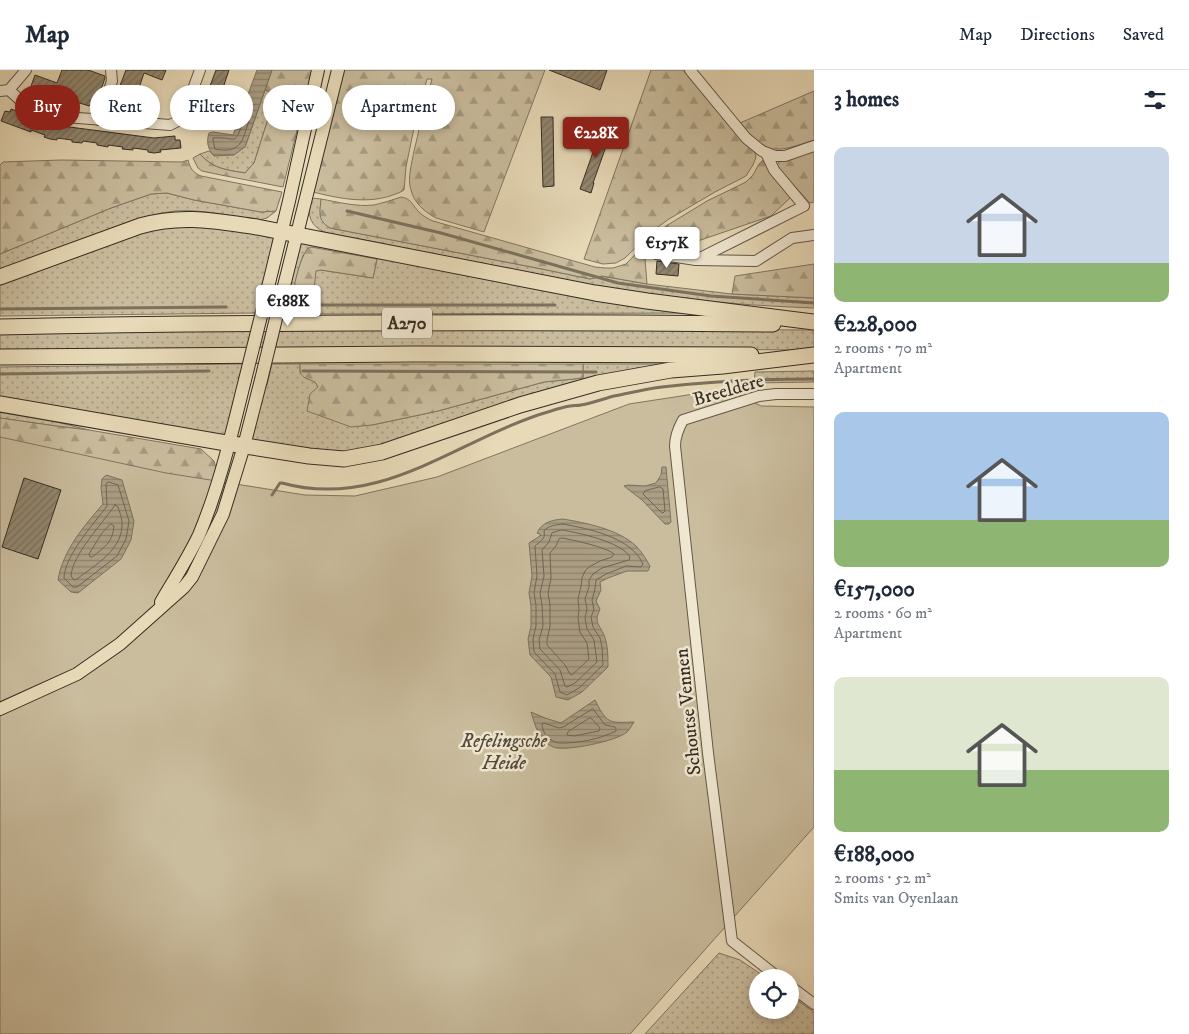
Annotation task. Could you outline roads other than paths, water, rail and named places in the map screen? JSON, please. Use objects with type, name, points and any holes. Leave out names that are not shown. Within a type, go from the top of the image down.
[{"type":"highway","name":"A270","points":[[0,277],[124,231],[157,221],[210,220],[595,293],[814,323]]},
{"type":"highway","name":"A270","points":[[0,327],[431,323],[814,323]]},
{"type":"highway","name":"A270","points":[[0,357],[405,354],[814,355]]},
{"type":"highway","name":"A270","points":[[0,404],[237,445],[309,456],[344,459],[382,452],[527,402],[598,383],[671,370],[814,355]]},
{"type":"main road","points":[[237,445],[245,380],[318,70]]},
{"type":"main road","points":[[0,709],[77,674],[120,644],[155,613],[198,537],[220,477],[237,445],[261,380],[338,70]]},
{"type":"street","points":[[26,70],[5,90],[20,100],[65,117],[90,119]]},
{"type":"street","points":[[111,70],[111,85]]},
{"type":"street","points":[[160,124],[170,125],[182,119],[200,70]]},
{"type":"street","points":[[690,70],[746,138],[762,151],[775,156],[784,156],[814,146]]},
{"type":"street","points":[[696,260],[804,206],[774,170],[766,153]]},
{"type":"street","points":[[656,254],[696,260],[756,261],[792,238],[814,235]]},
{"type":"street","name":"Breeldere","points":[[683,420],[759,396],[814,394]]},
{"type":"street","name":"Schoutse Vennen","points":[[683,420],[676,433],[675,446],[708,753],[732,941],[768,969]]},
{"type":"street","points":[[799,993],[814,1004]]},
{"type":"water","points":[[257,70],[272,70],[267,85],[263,85],[263,96],[253,124],[253,85],[251,85]]},
{"type":"water","points":[[235,130],[251,130],[245,147],[234,155],[214,156],[208,145],[209,133],[233,135]]},
{"type":"water","points":[[662,467],[666,467],[671,522],[669,524],[665,524],[642,500],[624,486],[645,486],[656,483],[661,475]]},
{"type":"water","points":[[106,475],[122,480],[134,521],[131,540],[121,559],[78,593],[71,592],[58,580],[61,569],[64,559],[75,539],[103,504],[101,488],[102,479]]},
{"type":"water","points":[[563,519],[591,525],[620,535],[636,546],[650,566],[648,571],[627,571],[600,582],[601,590],[596,601],[600,609],[597,620],[606,643],[608,667],[582,692],[568,700],[556,697],[551,677],[530,655],[528,639],[531,626],[529,593],[532,576],[529,543],[540,536],[537,533],[545,524]]},
{"type":"water","points":[[595,700],[606,718],[614,722],[634,722],[627,732],[602,742],[568,748],[553,747],[541,737],[531,712],[561,723]]},
{"type":"waterway","points":[[347,211],[441,233],[618,283],[711,296],[814,303]]},
{"type":"waterway","points":[[319,305],[555,305]]},
{"type":"waterway","points":[[0,309],[226,307]]},
{"type":"waterway","points":[[0,374],[209,371]]},
{"type":"waterway","points":[[303,371],[596,372]]},
{"type":"waterway","points":[[272,495],[280,483],[319,489],[354,487],[388,479],[420,467],[517,423],[560,408],[585,404],[614,396],[656,388],[700,383],[814,379]]},
{"type":"park label","name":"Refelingsche Heide","points":[[504,751]]}]
